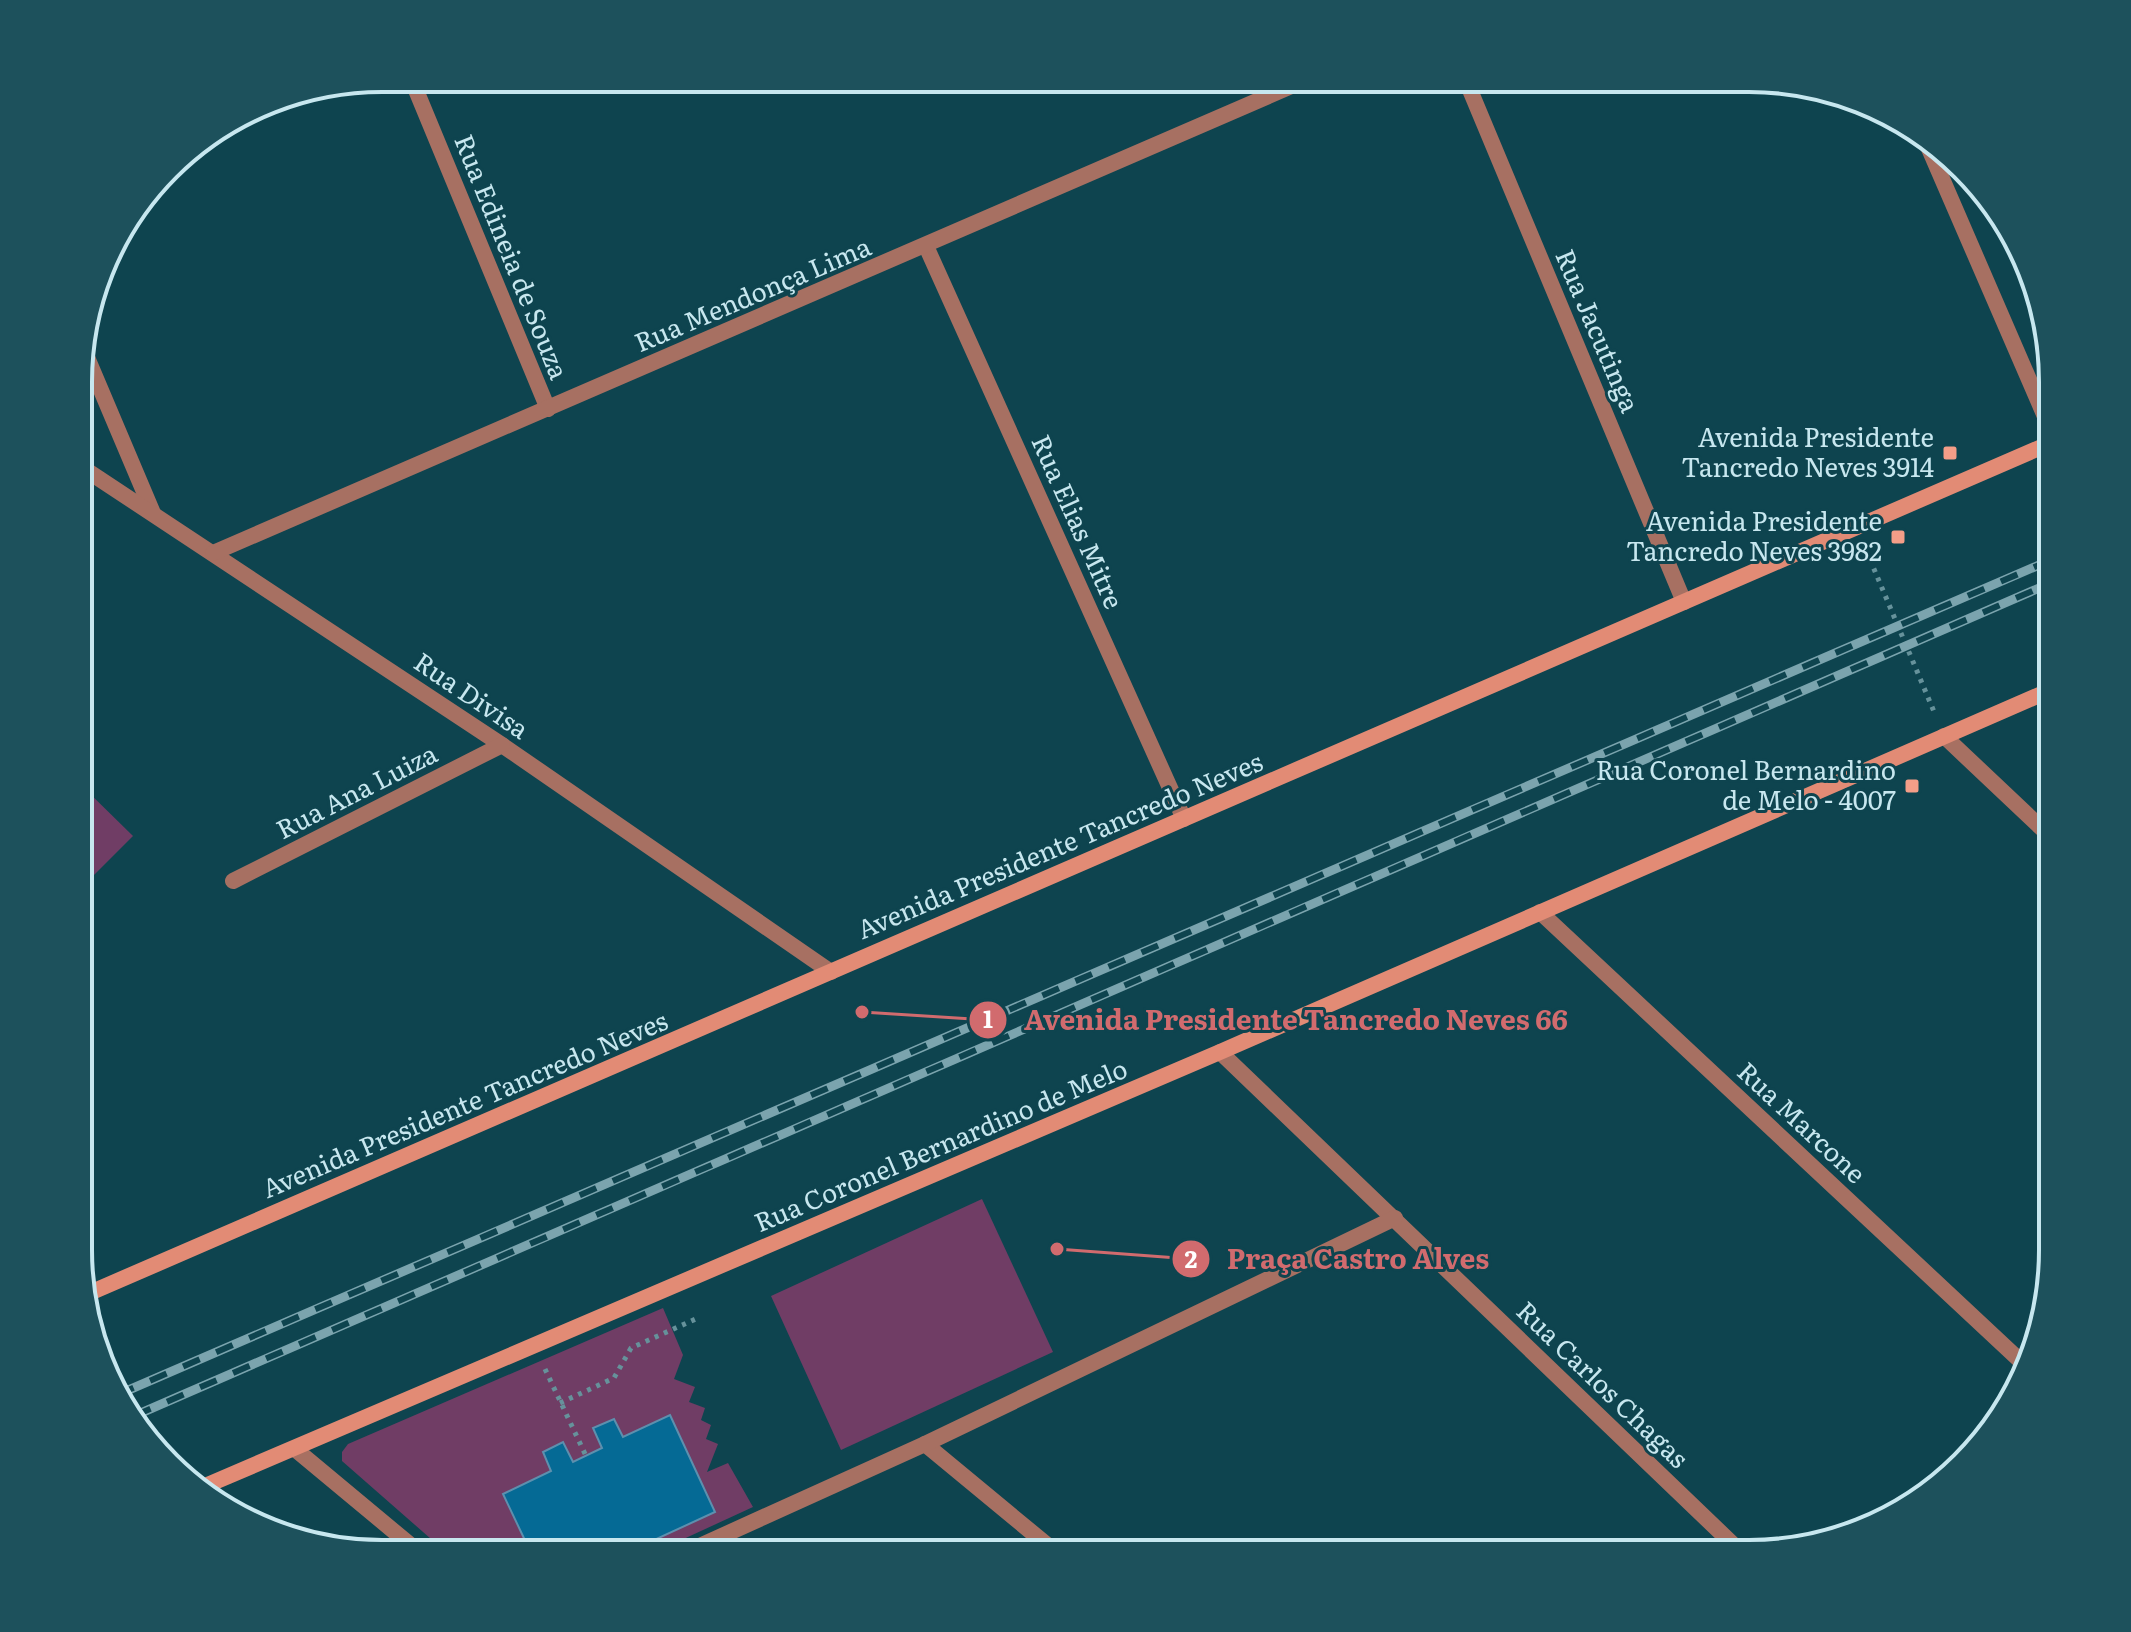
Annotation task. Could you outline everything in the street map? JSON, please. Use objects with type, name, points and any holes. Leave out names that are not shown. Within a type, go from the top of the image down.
[{"type":"main road","name":"Avenida Presidente Tancredo Neves","points":[[95,1291],[2039,448]]},
{"type":"main road","name":"Rua Coronel Bernardino de Melo","points":[[211,1484],[1220,1052],[2039,695]]},
{"type":"street","name":"Rua Edineia de Souza","points":[[417,92],[548,409]]},
{"type":"street","name":"Rua Mendonça Lima","points":[[213,553],[1278,92]]},
{"type":"street","name":"Rua Jacutinga","points":[[1471,92],[1684,602]]},
{"type":"street","points":[[1933,158],[2039,403]]},
{"type":"street","name":"Rua Elias Mitre","points":[[926,246],[1184,819]]},
{"type":"street","points":[[93,370],[153,513]]},
{"type":"street","name":"Rua Divisa","points":[[92,474],[502,745],[831,972]]},
{"type":"street","points":[[1944,736],[2039,826]]},
{"type":"street","name":"Rua Ana Luiza","points":[[233,881],[502,745]]},
{"type":"street","name":"Rua Marcone","points":[[1540,912],[2018,1359]]},
{"type":"street","name":"Rua Carlos Chagas","points":[[1220,1052],[1728,1540]]},
{"type":"street","points":[[713,1540],[925,1444],[1395,1218]]},
{"type":"street","points":[[925,1444],[1041,1540]]},
{"type":"street","points":[[295,1449],[404,1540]]},
{"type":"path","points":[[1856,527],[1944,736]]},
{"type":"path","points":[[560,1403],[614,1378],[631,1348],[698,1318]]},
{"type":"path","points":[[541,1361],[586,1456]]},
{"type":"shaded area","points":[[92,796],[133,836],[92,877]]},
{"type":"shaded area","points":[[982,1199],[1053,1352],[841,1450],[771,1296]]},
{"type":"shaded area","points":[[663,1308],[683,1355],[674,1379],[695,1387],[689,1402],[705,1408],[701,1420],[711,1425],[706,1439],[718,1444],[707,1472],[728,1463],[753,1507],[681,1540],[432,1540],[342,1461],[342,1452],[348,1444]]},
{"type":"building","points":[[670,1415],[715,1512],[654,1540],[525,1540],[503,1494],[551,1471],[543,1452],[563,1442],[573,1462],[602,1448],[593,1428],[614,1419],[623,1437]]},
{"type":"railway","points":[[128,1390],[2039,565]]},
{"type":"railway","points":[[142,1413],[2039,588]]},
{"type":"place","name":"Avenida Presidente Tancredo Neves 3914","points":[[1950,453]]},
{"type":"place","name":"Avenida Presidente Tancredo Neves 3982","points":[[1898,537]]},
{"type":"place","name":"Rua Coronel Bernardino de Melo - 4007","points":[[1912,786]]},
{"type":"place","name":"Avenida Presidente Tancredo Neves 66","points":[[862,1012]]},
{"type":"place","name":"Praça Castro Alves","points":[[1057,1249]]}]
